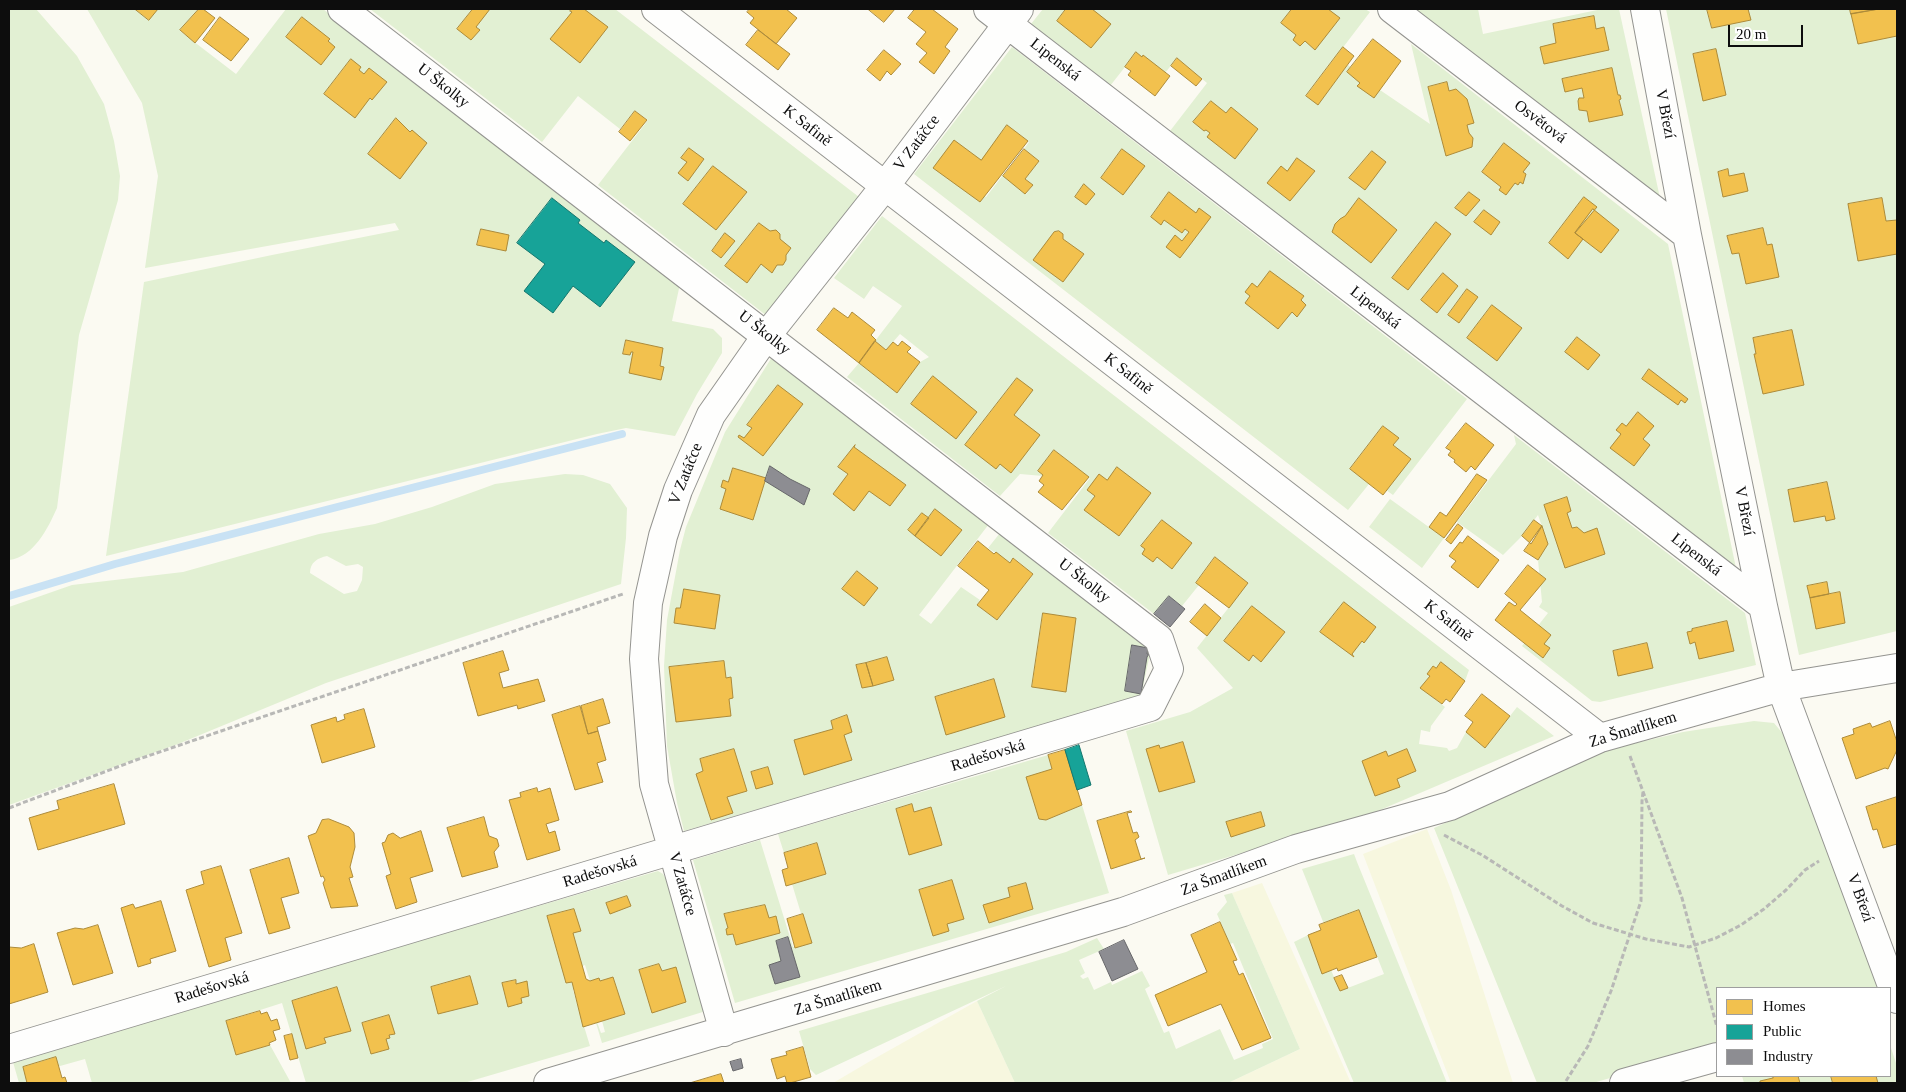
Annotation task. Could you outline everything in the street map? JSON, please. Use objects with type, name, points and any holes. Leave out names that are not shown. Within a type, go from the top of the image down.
[{"type":"street","name":"U Školky","points":[[342,9],[1160,639],[1169,669]]},
{"type":"street","name":"K Safině","points":[[656,9],[884,186],[1611,735]]},
{"type":"street","name":"Osvětová","points":[[1392,9],[1687,235]]},
{"type":"street","name":"V Březí","points":[[1645,9],[1687,235],[1781,687],[1897,999]]},
{"type":"street","name":"V Zatáčce","points":[[724,1032],[654,784],[644,659],[648,603],[663,536],[678,490],[711,415],[767,336],[884,186],[1005,14]]},
{"type":"street","name":"Lipenská","points":[[1005,14],[1763,606]]},
{"type":"street","name":"Za Šmatlíkem","points":[[548,1083],[1123,912],[1296,850],[1450,806],[1611,735],[1781,687],[1897,668]]},
{"type":"street","name":"Radešovská","points":[[9,1049],[1150,708],[1169,669]]},
{"type":"street","points":[[1624,1083],[1716,1057]]},
{"type":"path","points":[[9,808],[136,760],[652,584]]},
{"type":"path","points":[[1611,735],[1643,792],[1682,898],[1701,971],[1710,994],[1716,1022]]},
{"type":"path","points":[[1566,1081],[1588,1046],[1596,1027],[1641,901],[1643,792]]},
{"type":"path","points":[[1429,812],[1434,828],[1451,840],[1464,844],[1582,918],[1630,934],[1667,944],[1689,947],[1741,925],[1764,909],[1805,870],[1816,862],[1842,851]]},
{"type":"green space","points":[[9,9],[36,9],[77,56],[104,104],[114,141],[120,176],[118,200],[79,335],[57,508],[33,548],[18,558],[9,560]]},
{"type":"green space","points":[[87,9],[199,9],[180,31],[236,74],[286,9],[323,9],[680,284],[672,321],[713,329],[722,338],[722,353],[697,394],[675,436],[626,428],[597,434],[106,556],[144,282],[399,230],[395,223],[145,268],[158,176],[142,103]]},
{"type":"green space","points":[[370,9],[615,9],[859,197],[767,316],[598,185],[648,120],[635,111],[620,129],[578,96],[542,142]]},
{"type":"green space","points":[[1043,9],[1365,9],[1370,12],[1306,96],[1318,104],[1348,65],[1380,90],[1430,124],[1411,44],[1668,244],[1736,568],[1170,131],[1207,83],[1177,58],[1165,73],[1143,56],[1136,53],[1110,86],[1031,24]]},
{"type":"green space","points":[[1414,9],[1478,9],[1483,34],[1602,9],[1619,9],[1660,198]]},
{"type":"green space","points":[[1666,9],[1897,9],[1897,631],[1799,655]]},
{"type":"green space","points":[[1012,47],[1467,399],[1393,495],[1386,490],[1410,459],[1393,445],[1398,438],[1384,426],[1350,469],[1369,484],[1348,510],[914,174]],"holes":[[[1018,133],[1029,142],[1024,149],[1039,161],[1025,179],[1033,185],[1026,194],[1003,175],[986,197],[938,162],[984,161],[1012,140]]]},
{"type":"green space","points":[[882,216],[1469,670],[1465,681],[1441,662],[1436,668],[1433,666],[1427,674],[1430,676],[1421,688],[1445,707],[1431,726],[1430,732],[1421,730],[1419,744],[1447,748],[1449,751],[1457,748],[1466,732],[1485,748],[1517,707],[1554,736],[1366,816],[1168,875],[1126,731],[1190,712],[1233,688],[1197,648],[1248,583],[1215,557],[1196,583],[1199,585],[1182,606],[1169,596],[1154,614],[1048,533],[1090,478],[1054,450],[1043,476],[1020,474],[1000,496],[847,377],[859,363],[897,393],[920,362],[929,357],[900,334],[886,350],[875,341],[902,306],[873,286],[864,299],[834,278]]},
{"type":"green space","points":[[772,357],[989,524],[919,615],[931,624],[961,587],[980,600],[977,605],[997,620],[1033,574],[1014,558],[1010,563],[988,548],[1000,533],[1151,649],[1141,696],[684,831],[667,746],[664,666],[667,620],[686,527],[725,432]]},
{"type":"green space","points":[[1514,435],[1745,613],[1756,665],[1600,702],[1592,701],[1522,646],[1548,613],[1539,607],[1542,602],[1538,560],[1548,544],[1538,515],[1522,536],[1503,555],[1457,522],[1516,444]]},
{"type":"green space","points":[[565,474],[583,475],[610,484],[627,508],[621,584],[326,683],[178,744],[9,805],[9,607],[72,585],[183,572],[319,534],[375,524],[432,507],[495,484]],"holes":[[[327,556],[346,566],[358,564],[363,567],[362,580],[357,591],[344,594],[310,573],[311,566],[315,561]]]},
{"type":"green space","points":[[1390,499],[1444,538],[1422,568],[1369,527]]},
{"type":"green space","points":[[1754,721],[1774,723],[1793,746],[1879,987],[1716,987],[1716,1047],[1593,1083],[1537,1083],[1434,828],[1611,749],[1683,732]]},
{"type":"green space","points":[[1048,755],[1052,769],[1046,820],[1082,805],[1109,893],[735,1003],[693,860],[760,840],[793,947],[810,943],[792,884],[826,874],[817,843],[784,853],[778,834]]},
{"type":"green space","points":[[1427,829],[1451,890],[1513,1083],[1451,1083],[1363,854]]},
{"type":"green space","points":[[1354,854],[1447,1083],[1354,1083],[1294,942],[1308,935],[1331,970],[1340,991],[1384,974],[1359,911],[1324,924],[1302,869]]},
{"type":"green space","points":[[658,871],[666,879],[706,1011],[602,1043],[596,1023],[601,1033],[605,1032],[602,1021],[625,1014],[613,977],[591,984],[585,965],[580,967],[586,985],[573,990],[590,1046],[464,1083],[306,1083],[282,1003],[226,1021],[236,1055],[270,1045],[291,1083],[92,1083],[85,1059],[35,1073],[37,1083],[19,1083],[13,1062],[404,943],[470,926]]},
{"type":"green space","points":[[1262,883],[1351,1083],[1228,1083],[1300,1049],[1232,893]]},
{"type":"green space","points":[[1232,893],[1300,1049],[1228,1083],[1015,1083],[977,1001],[1006,986],[816,1075],[810,1069],[799,1031],[1066,952],[1097,938],[1104,949],[1079,960],[1085,973],[1080,976],[1083,979],[1088,977],[1094,990],[1111,982],[1112,985],[1142,971],[1150,986],[1145,989],[1164,1033],[1169,1031],[1176,1049],[1220,1029],[1234,1060],[1263,1048],[1262,1044],[1273,1039],[1233,943],[1230,944],[1217,914],[1227,902],[1224,895]]},
{"type":"green space","points":[[977,1001],[1015,1083],[833,1083],[872,1060]]},
{"type":"green space","points":[[1891,1048],[1897,1066],[1897,1083],[1744,1083],[1742,1077],[1891,1077]]},
{"type":"building: Homes","points":[[135,9],[158,9],[149,20]]},
{"type":"building: Homes","points":[[199,9],[203,9],[215,18],[195,43],[180,30]]},
{"type":"building: Homes","points":[[473,9],[490,9],[476,27],[480,30],[471,40],[457,29]]},
{"type":"building: Homes","points":[[572,9],[584,9],[608,27],[580,63],[550,39],[572,12],[570,11]]},
{"type":"building: Homes","points":[[750,9],[786,9],[797,18],[776,44],[750,23],[754,18],[747,12]]},
{"type":"building: Homes","points":[[868,9],[895,9],[884,22]]},
{"type":"building: Homes","points":[[915,9],[932,9],[958,29],[945,47],[950,51],[934,74],[919,62],[927,53],[916,44],[926,32],[908,18]]},
{"type":"building: Homes","points":[[1066,9],[1092,9],[1111,24],[1091,48],[1057,21]]},
{"type":"building: Homes","points":[[1292,9],[1328,9],[1340,18],[1315,50],[1305,41],[1300,46],[1293,40],[1296,35],[1281,23]]},
{"type":"building: Homes","points":[[1707,9],[1748,9],[1751,20],[1712,28]]},
{"type":"building: Homes","points":[[1850,9],[1879,9],[1851,14]]},
{"type":"building: Homes","points":[[1879,9],[1897,9],[1897,36],[1858,44],[1851,14]]},
{"type":"building: Homes","points":[[1594,16],[1596,29],[1604,27],[1609,50],[1544,64],[1540,47],[1556,43],[1553,24]]},
{"type":"building: Homes","points":[[220,17],[249,39],[231,61],[203,40]]},
{"type":"building: Homes","points":[[302,17],[330,39],[328,41],[335,47],[321,65],[286,37]]},
{"type":"building: Homes","points":[[758,30],[790,54],[778,70],[746,45]]},
{"type":"building: Homes","points":[[1373,39],[1401,61],[1374,98],[1357,86],[1360,83],[1347,72]]},
{"type":"building: Homes","points":[[1343,47],[1354,56],[1318,105],[1306,96]]},
{"type":"building: Homes","points":[[1716,49],[1726,95],[1703,101],[1693,54]]},
{"type":"building: Homes","points":[[884,50],[901,64],[891,75],[887,71],[880,81],[867,70]]},
{"type":"building: Homes","points":[[1136,52],[1142,57],[1143,55],[1170,76],[1155,96],[1128,75],[1131,71],[1125,67]]},
{"type":"building: Homes","points":[[1177,58],[1202,79],[1196,86],[1171,66]]},
{"type":"building: Homes","points":[[351,59],[361,67],[359,70],[364,74],[369,68],[387,82],[372,100],[370,98],[355,118],[324,94]]},
{"type":"building: Homes","points":[[1612,68],[1618,95],[1620,95],[1621,99],[1619,100],[1623,115],[1589,122],[1587,111],[1579,110],[1579,98],[1584,98],[1582,88],[1565,92],[1562,79]]},
{"type":"building: Homes","points":[[1447,82],[1449,91],[1456,89],[1467,99],[1474,123],[1467,125],[1469,133],[1473,138],[1472,147],[1446,156],[1428,87]]},
{"type":"building: Homes","points":[[1211,101],[1226,113],[1231,107],[1258,129],[1235,159],[1207,137],[1210,133],[1206,130],[1204,131],[1193,122]]},
{"type":"building: Homes","points":[[635,111],[647,120],[630,141],[619,132]]},
{"type":"building: Homes","points":[[396,118],[410,132],[412,130],[427,143],[400,179],[368,154]]},
{"type":"building: Homes","points":[[1007,125],[1028,141],[980,202],[933,168],[954,140],[981,160]]},
{"type":"building: Homes","points":[[1504,143],[1530,163],[1523,172],[1526,174],[1523,184],[1520,182],[1518,185],[1515,183],[1506,195],[1499,190],[1501,187],[1482,172]]},
{"type":"building: Homes","points":[[689,148],[704,159],[688,181],[678,173],[687,162],[681,158]]},
{"type":"building: Homes","points":[[1024,149],[1039,161],[1025,179],[1033,185],[1025,194],[1003,176]]},
{"type":"building: Homes","points":[[1122,149],[1145,166],[1123,195],[1101,178]]},
{"type":"building: Homes","points":[[1372,151],[1386,162],[1365,190],[1349,178]]},
{"type":"building: Homes","points":[[1297,158],[1315,171],[1290,201],[1267,183],[1281,166],[1287,171]]},
{"type":"building: Homes","points":[[713,166],[747,192],[716,230],[683,204]]},
{"type":"building: Homes","points":[[1728,169],[1729,176],[1744,173],[1748,191],[1723,197],[1718,172]]},
{"type":"building: Homes","points":[[1084,184],[1095,194],[1086,205],[1075,197]]},
{"type":"building: Homes","points":[[1169,192],[1196,213],[1199,208],[1211,217],[1180,258],[1166,247],[1175,235],[1182,241],[1189,232],[1185,229],[1182,233],[1164,220],[1161,225],[1151,217]]},
{"type":"building: Homes","points":[[1469,192],[1480,200],[1466,216],[1455,208]]},
{"type":"building: Homes","points":[[1584,197],[1597,207],[1575,233],[1583,239],[1568,259],[1549,243]]},
{"type":"building: Homes","points":[[1359,198],[1397,230],[1371,263],[1332,232],[1335,224],[1345,216]]},
{"type":"building: Homes","points":[[1882,198],[1886,221],[1897,220],[1897,254],[1858,261],[1848,204]]},
{"type":"building: Homes","points":[[1593,209],[1619,230],[1601,253],[1575,233]]},
{"type":"building: Homes","points":[[1484,210],[1500,222],[1491,235],[1474,222]]},
{"type":"building: Homes","points":[[1436,222],[1451,234],[1408,290],[1392,278]]},
{"type":"building: Homes","points":[[759,223],[770,231],[776,230],[780,234],[780,239],[791,248],[786,255],[783,265],[777,265],[772,273],[761,264],[747,283],[725,266]]},
{"type":"building: Homes","points":[[1763,228],[1767,245],[1772,244],[1779,277],[1746,284],[1739,253],[1732,254],[1727,236]]},
{"type":"building: Homes","points":[[481,229],[509,235],[506,251],[477,245]]},
{"type":"building: Homes","points":[[1059,231],[1063,234],[1063,239],[1084,254],[1063,282],[1033,260],[1054,232]]},
{"type":"building: Homes","points":[[725,233],[735,241],[721,258],[712,251]]},
{"type":"building: Homes","points":[[1270,271],[1304,296],[1301,300],[1306,305],[1297,317],[1292,312],[1278,329],[1245,303],[1250,296],[1245,292],[1252,283],[1257,287]]},
{"type":"building: Homes","points":[[1443,273],[1458,286],[1437,313],[1421,300]]},
{"type":"building: Homes","points":[[1467,289],[1478,297],[1459,323],[1448,315]]},
{"type":"building: Homes","points":[[1492,305],[1522,328],[1497,361],[1467,338]]},
{"type":"building: Homes","points":[[834,308],[848,318],[852,312],[875,330],[871,335],[876,340],[859,363],[817,330]]},
{"type":"building: Homes","points":[[1792,330],[1804,385],[1763,394],[1754,354],[1756,354],[1753,338]]},
{"type":"building: Homes","points":[[1577,337],[1600,355],[1588,370],[1565,352]]},
{"type":"building: Homes","points":[[626,340],[663,348],[660,366],[664,367],[661,380],[629,373],[633,352],[630,355],[623,354]]},
{"type":"building: Homes","points":[[875,341],[886,350],[893,342],[898,346],[902,341],[911,348],[907,352],[920,362],[897,393],[859,363]]},
{"type":"building: Homes","points":[[1649,369],[1688,399],[1685,403],[1681,400],[1678,405],[1642,379]]},
{"type":"building: Homes","points":[[933,376],[977,412],[956,439],[911,404]]},
{"type":"building: Homes","points":[[1017,378],[1033,390],[1014,415],[1040,435],[1011,473],[1000,464],[996,469],[965,445]]},
{"type":"building: Homes","points":[[778,385],[803,404],[763,456],[738,437],[739,435],[744,438],[752,428],[747,425]]},
{"type":"building: Homes","points":[[1638,412],[1654,426],[1643,439],[1650,445],[1634,466],[1610,448],[1621,434],[1616,430],[1622,423],[1626,426]]},
{"type":"building: Homes","points":[[1466,423],[1494,445],[1475,470],[1471,466],[1466,472],[1448,455],[1451,451],[1446,448]]},
{"type":"building: Homes","points":[[1383,426],[1399,438],[1393,445],[1411,459],[1383,495],[1350,469]]},
{"type":"building: Homes","points":[[855,445],[854,447],[906,485],[890,506],[869,491],[854,511],[833,494],[848,474],[838,467]]},
{"type":"building: Homes","points":[[1054,450],[1089,477],[1062,510],[1038,492],[1044,485],[1039,481],[1043,475],[1038,471]]},
{"type":"building: Homes","points":[[1117,467],[1151,493],[1119,536],[1084,510],[1095,496],[1087,490],[1099,474],[1107,480]]},
{"type":"building: Homes","points":[[733,468],[766,478],[753,520],[720,509],[726,489],[721,487],[723,480],[728,482]]},
{"type":"building: Homes","points":[[1477,474],[1487,480],[1444,538],[1429,527],[1440,512],[1446,516]]},
{"type":"building: Homes","points":[[1827,482],[1835,519],[1826,521],[1825,516],[1794,522],[1788,490]]},
{"type":"building: Homes","points":[[1567,497],[1571,511],[1567,513],[1572,528],[1577,527],[1584,533],[1597,528],[1605,554],[1565,568],[1544,505]]},
{"type":"building: Homes","points":[[935,509],[962,530],[941,556],[915,536]]},
{"type":"building: Homes","points":[[922,513],[929,518],[915,536],[908,530]]},
{"type":"building: Homes","points":[[1162,520],[1192,543],[1172,569],[1157,557],[1153,562],[1142,554],[1145,549],[1141,546]]},
{"type":"building: Homes","points":[[1534,520],[1542,526],[1531,544],[1522,536]]},
{"type":"building: Homes","points":[[1458,524],[1463,528],[1451,544],[1446,540]]},
{"type":"building: Homes","points":[[1542,526],[1548,544],[1538,560],[1524,551]]},
{"type":"building: Homes","points":[[1468,536],[1499,560],[1478,588],[1451,567],[1456,561],[1449,556],[1460,542],[1462,543]]},
{"type":"building: Homes","points":[[978,541],[994,554],[996,552],[1010,563],[1013,558],[1033,574],[997,620],[977,605],[989,590],[958,566]]},
{"type":"building: Homes","points":[[1215,557],[1248,583],[1229,608],[1196,583]]},
{"type":"building: Homes","points":[[1528,565],[1546,579],[1520,610],[1551,635],[1544,644],[1550,648],[1543,658],[1495,620],[1509,602],[1515,606],[1517,604],[1505,594]]},
{"type":"building: Homes","points":[[857,571],[878,588],[864,606],[842,589]]},
{"type":"building: Homes","points":[[1827,582],[1829,594],[1810,598],[1807,586]]},
{"type":"building: Homes","points":[[684,589],[720,595],[715,629],[674,623],[676,608],[680,608]]},
{"type":"building: Homes","points":[[1840,592],[1845,623],[1816,629],[1810,598]]},
{"type":"building: Homes","points":[[1344,602],[1376,627],[1364,643],[1362,641],[1352,654],[1354,657],[1320,632]]},
{"type":"building: Homes","points":[[1205,604],[1221,618],[1207,636],[1190,622]]},
{"type":"building: Homes","points":[[1252,606],[1285,632],[1261,662],[1253,655],[1249,661],[1224,641]]},
{"type":"building: Homes","points":[[1043,613],[1076,618],[1066,692],[1032,687]]},
{"type":"building: Homes","points":[[1727,621],[1734,651],[1699,659],[1695,642],[1690,644],[1687,632],[1692,631],[1692,629]]},
{"type":"building: Homes","points":[[1647,643],[1653,668],[1618,676],[1613,651]]},
{"type":"building: Homes","points":[[503,651],[509,670],[499,673],[503,688],[538,679],[545,701],[518,709],[517,705],[478,716],[463,663]]},
{"type":"building: Homes","points":[[887,657],[894,680],[873,686],[866,663]]},
{"type":"building: Homes","points":[[724,661],[726,678],[731,677],[733,698],[729,699],[731,716],[676,722],[669,667]]},
{"type":"building: Homes","points":[[1441,662],[1465,681],[1450,702],[1446,699],[1442,704],[1420,688],[1430,676],[1427,674],[1433,666],[1436,668]]},
{"type":"building: Homes","points":[[866,663],[873,686],[862,688],[856,665]]},
{"type":"building: Homes","points":[[994,679],[1005,717],[946,735],[935,697]]},
{"type":"building: Homes","points":[[1482,694],[1510,716],[1485,748],[1466,732],[1473,722],[1465,716]]},
{"type":"building: Homes","points":[[603,699],[610,723],[597,727],[598,731],[588,734],[581,706]]},
{"type":"building: Homes","points":[[580,706],[588,734],[598,731],[606,760],[597,763],[603,782],[575,790],[552,715]]},
{"type":"building: Homes","points":[[364,709],[375,747],[322,763],[311,725],[336,717],[337,722],[345,719],[344,715]]},
{"type":"building: Homes","points":[[847,715],[852,732],[844,735],[852,760],[804,775],[794,740],[833,729],[831,721]]},
{"type":"building: Homes","points":[[1890,721],[1897,742],[1897,750],[1888,769],[1885,768],[1856,779],[1842,738],[1854,734],[1853,729],[1870,723],[1872,727]]},
{"type":"building: Homes","points":[[1183,742],[1195,782],[1159,792],[1146,749],[1159,745],[1160,748]]},
{"type":"building: Homes","points":[[734,749],[747,791],[727,797],[733,813],[711,820],[696,774],[703,771],[700,759]]},
{"type":"building: Homes","points":[[1407,749],[1416,771],[1397,779],[1400,787],[1375,796],[1362,761],[1386,751],[1388,756]]},
{"type":"building: Homes","points":[[1065,750],[1082,805],[1046,820],[1039,819],[1026,777],[1052,769],[1048,755]]},
{"type":"building: Homes","points":[[768,767],[773,784],[756,789],[751,772]]},
{"type":"building: Homes","points":[[114,784],[125,824],[38,850],[29,818],[59,809],[57,801]]},
{"type":"building: Homes","points":[[537,788],[538,792],[550,788],[559,820],[546,824],[549,833],[555,831],[560,850],[527,860],[509,800],[521,797],[520,793]]},
{"type":"building: Homes","points":[[1897,797],[1897,844],[1883,848],[1877,829],[1873,830],[1866,807]]},
{"type":"building: Homes","points":[[912,804],[914,812],[931,807],[942,845],[909,855],[896,809]]},
{"type":"building: Homes","points":[[1131,811],[1127,813],[1133,833],[1137,832],[1139,837],[1135,840],[1141,859],[1145,858],[1111,869],[1097,821]]},
{"type":"building: Homes","points":[[1261,812],[1265,826],[1231,837],[1226,822]]},
{"type":"building: Homes","points":[[484,817],[489,836],[497,839],[499,846],[494,852],[498,867],[462,877],[447,828]]},
{"type":"building: Homes","points":[[329,819],[349,827],[354,833],[355,847],[350,867],[353,877],[349,878],[358,906],[331,908],[323,883],[325,880],[323,876],[321,877],[308,836],[316,833],[322,820]]},
{"type":"building: Homes","points":[[421,831],[433,871],[410,878],[417,902],[396,909],[386,876],[391,874],[382,843],[385,842],[388,835],[393,833],[400,838]]},
{"type":"building: Homes","points":[[817,843],[826,874],[786,886],[782,870],[788,868],[784,853]]},
{"type":"building: Homes","points":[[289,858],[299,893],[281,898],[290,928],[269,934],[250,870]]},
{"type":"building: Homes","points":[[221,866],[242,933],[225,938],[231,960],[209,967],[186,890],[204,884],[201,872]]},
{"type":"building: Homes","points":[[952,880],[964,919],[947,924],[949,931],[933,936],[919,890]]},
{"type":"building: Homes","points":[[1026,883],[1033,909],[989,923],[983,905],[1010,897],[1008,888]]},
{"type":"building: Homes","points":[[627,896],[631,906],[610,914],[606,903]]},
{"type":"building: Homes","points":[[161,901],[176,951],[150,959],[151,963],[138,967],[121,908],[133,904],[135,908]]},
{"type":"building: Homes","points":[[765,905],[769,918],[776,916],[780,933],[736,945],[733,934],[727,935],[726,929],[728,928],[724,914]]},
{"type":"building: Homes","points":[[574,909],[581,931],[573,933],[586,979],[590,981],[599,978],[600,981],[613,977],[625,1014],[583,1027],[572,982],[566,983],[547,916]]},
{"type":"building: Homes","points":[[1359,910],[1377,957],[1338,971],[1337,968],[1322,974],[1308,935],[1321,930],[1319,925]]},
{"type":"building: Homes","points":[[803,914],[812,943],[795,948],[787,919]]},
{"type":"building: Homes","points":[[1220,922],[1237,960],[1233,961],[1239,975],[1243,973],[1271,1038],[1242,1050],[1221,1004],[1168,1026],[1155,995],[1207,972],[1191,935]]},
{"type":"building: Homes","points":[[98,925],[113,973],[73,985],[57,933]]},
{"type":"building: Homes","points":[[34,944],[48,992],[9,1004],[9,947],[21,948]]},
{"type":"building: Homes","points":[[659,964],[662,971],[676,967],[686,1002],[652,1013],[639,970]]},
{"type":"building: Homes","points":[[1342,975],[1348,988],[1340,991],[1334,978]]},
{"type":"building: Homes","points":[[470,976],[478,1004],[438,1014],[431,987]]},
{"type":"building: Homes","points":[[516,980],[516,984],[527,981],[529,996],[521,998],[522,1003],[508,1007],[502,983]]},
{"type":"building: Homes","points":[[337,987],[351,1031],[324,1038],[326,1043],[306,1049],[292,1001]]},
{"type":"building: Homes","points":[[260,1011],[261,1014],[267,1012],[271,1021],[277,1019],[280,1029],[273,1031],[276,1040],[269,1043],[270,1045],[236,1055],[226,1021]]},
{"type":"building: Homes","points":[[389,1015],[395,1034],[389,1035],[390,1038],[386,1039],[389,1049],[371,1054],[362,1023]]},
{"type":"building: Homes","points":[[292,1034],[298,1058],[290,1060],[284,1036]]},
{"type":"building: Homes","points":[[803,1047],[811,1077],[790,1083],[787,1083],[785,1076],[777,1079],[771,1059],[787,1055],[786,1052]]},
{"type":"building: Homes","points":[[56,1057],[62,1078],[65,1077],[67,1083],[27,1083],[23,1067]]},
{"type":"building: Homes","points":[[721,1074],[724,1083],[690,1083]]},
{"type":"building: Homes","points":[[1798,1077],[1800,1083],[1760,1083],[1760,1081],[1773,1078]]},
{"type":"building: Homes","points":[[1831,1077],[1876,1077],[1878,1083],[1833,1083]]},
{"type":"building: Public","points":[[552,198],[580,220],[578,223],[604,243],[606,240],[635,262],[600,307],[573,286],[553,313],[524,291],[545,264],[517,243]]},
{"type":"building: Public","points":[[1079,745],[1091,785],[1077,790],[1065,750]]},
{"type":"building: Industry","points":[[770,466],[810,489],[804,505],[765,481]]},
{"type":"building: Industry","points":[[1169,596],[1185,609],[1170,627],[1154,614]]},
{"type":"building: Industry","points":[[1132,645],[1148,648],[1147,654],[1149,654],[1141,694],[1125,691]]},
{"type":"building: Industry","points":[[788,937],[800,977],[775,984],[769,965],[781,961],[776,941]]},
{"type":"building: Industry","points":[[1124,940],[1138,969],[1112,981],[1099,952]]},
{"type":"building: Industry","points":[[741,1059],[743,1068],[733,1071],[730,1062]]},
{"type":"waterway","points":[[9,596],[115,564],[622,434]]}]
